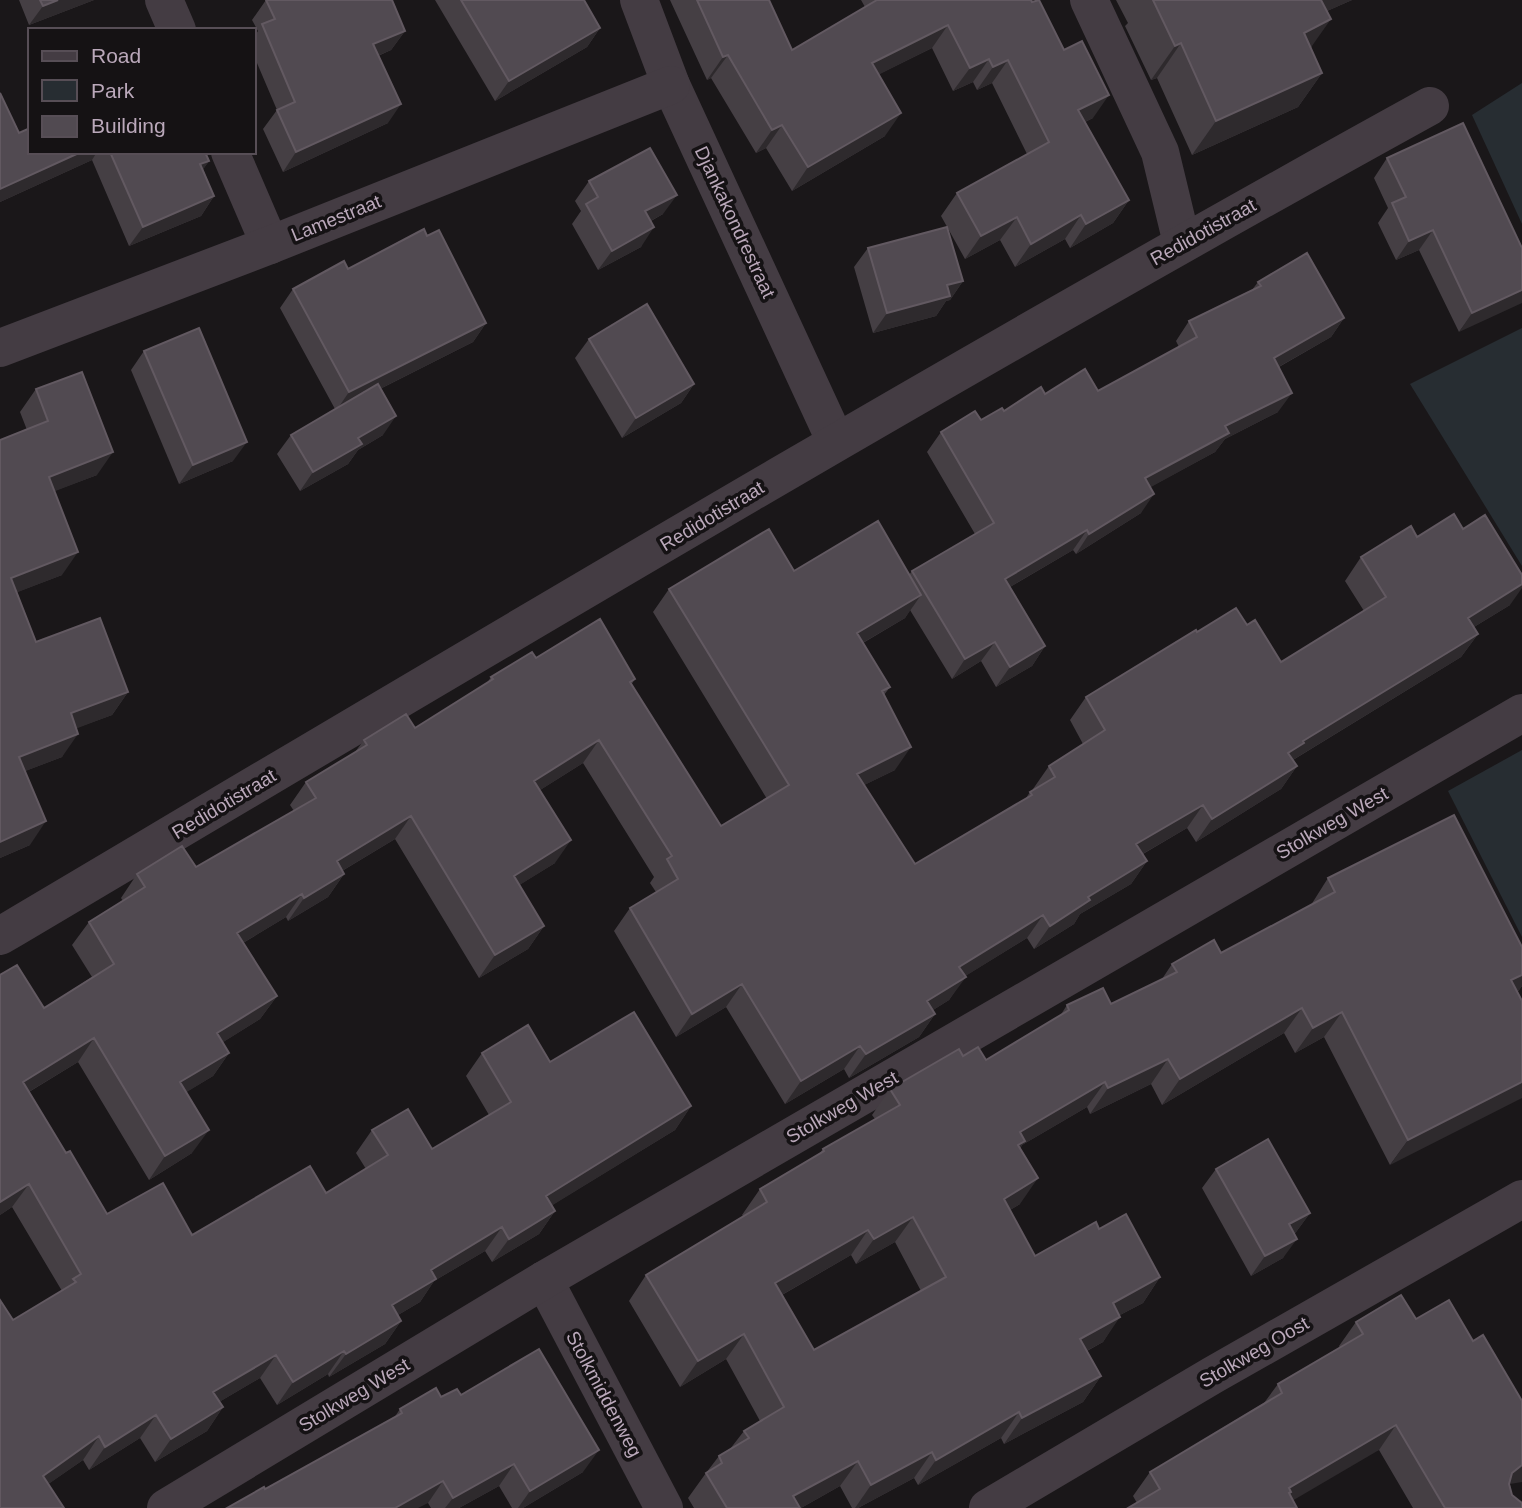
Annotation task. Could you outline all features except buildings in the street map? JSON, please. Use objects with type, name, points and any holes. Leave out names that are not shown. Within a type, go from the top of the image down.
[{"type":"street","points":[[164,0],[176,28]]},
{"type":"street","name":"Djankakondrestraat","points":[[639,0],[671,85],[836,442]]},
{"type":"street","points":[[1089,0],[1160,152],[1182,243]]},
{"type":"street","name":"Lamestraat","points":[[0,348],[671,85]]},
{"type":"street","name":"Redidotistraat","points":[[0,936],[836,442],[1182,243],[1430,106]]},
{"type":"street","points":[[231,154],[270,244]]},
{"type":"street","name":"Stolkweg West","points":[[166,1508],[544,1280],[1522,713]]},
{"type":"street","name":"Stolkweg Oost","points":[[988,1508],[1213,1375],[1522,1199]]},
{"type":"street","name":"Stolkmiddenweg","points":[[544,1280],[664,1508]]},
{"type":"green space","points":[[1522,83],[1522,224],[1472,115]]},
{"type":"green space","points":[[1522,328],[1522,566],[1410,384]]},
{"type":"green space","points":[[1522,750],[1522,937],[1448,791]]}]
